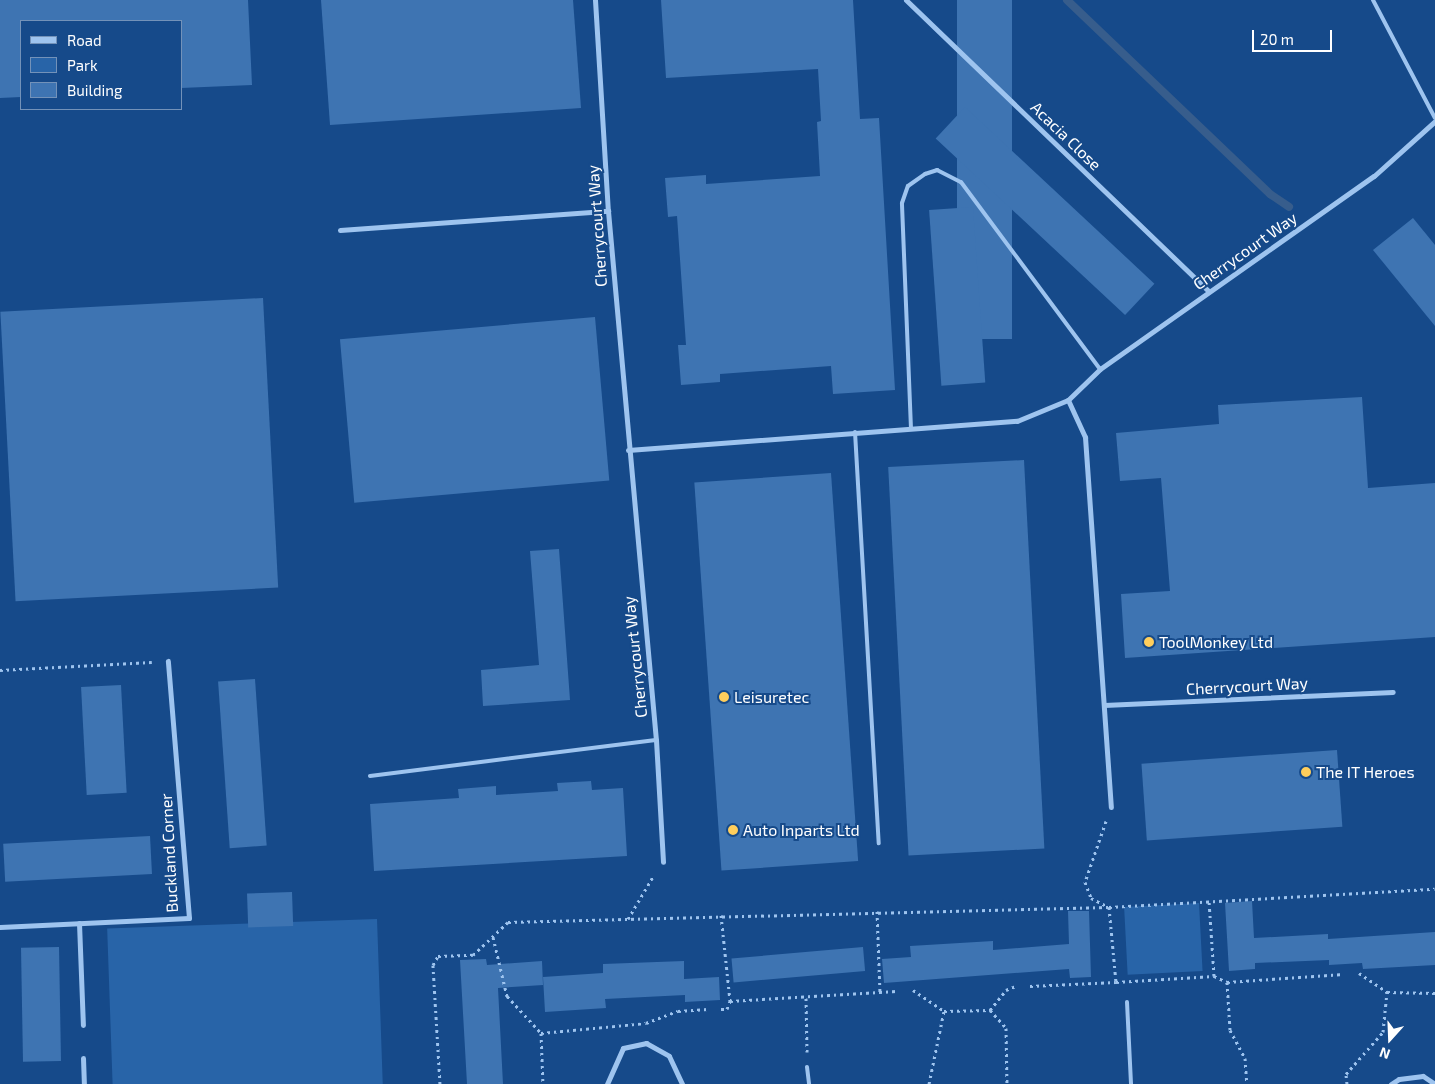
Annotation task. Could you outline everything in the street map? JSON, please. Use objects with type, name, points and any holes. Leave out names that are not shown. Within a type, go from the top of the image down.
[{"type":"street","name":"Cherrycourt Way","points":[[594,0],[608,211],[628,450],[656,740],[663,862]]},
{"type":"street","name":"Acacia Close","points":[[906,0],[1208,291]]},
{"type":"street","name":"Cherrycourt Way","points":[[628,450],[1017,421],[1068,400],[1100,369],[1208,291],[1374,176],[1435,122]]},
{"type":"street","points":[[340,230],[608,211]]},
{"type":"street","points":[[1068,400],[1084,437],[1111,807]]},
{"type":"street","name":"Buckland Corner","points":[[0,927],[189,918],[168,661]]},
{"type":"street","name":"Cherrycourt Way","points":[[1104,705],[1393,692]]},
{"type":"street","points":[[79,923],[83,1025]]},
{"type":"street","points":[[607,1084],[623,1048],[646,1043],[669,1056],[682,1084]]},
{"type":"street","points":[[83,1058],[84,1084]]},
{"type":"street","points":[[1391,1084],[1399,1079],[1423,1076],[1435,1084]]},
{"type":"lane","points":[[1373,0],[1435,118]]},
{"type":"lane","points":[[911,430],[902,202],[908,186],[925,174],[938,170],[961,182],[1100,369]]},
{"type":"lane","points":[[855,432],[879,843]]},
{"type":"lane","points":[[370,776],[656,740]]},
{"type":"lane","points":[[1127,1002],[1131,1084]]},
{"type":"lane","points":[[807,1067],[809,1084]]},
{"type":"path","points":[[0,670],[168,661]]},
{"type":"path","points":[[1109,907],[1091,898],[1085,882],[1111,807]]},
{"type":"path","points":[[628,919],[663,862]]},
{"type":"path","points":[[440,1084],[433,965],[438,956],[473,955],[508,922],[877,911],[1109,907],[1435,889]]},
{"type":"path","points":[[1209,900],[1214,976]]},
{"type":"path","points":[[1109,907],[1116,982]]},
{"type":"path","points":[[877,911],[880,993]]},
{"type":"path","points":[[720,915],[730,1001],[727,1009],[721,1009]]},
{"type":"path","points":[[492,936],[507,996],[541,1033],[543,1084]]},
{"type":"path","points":[[1359,973],[1387,992],[1435,993]]},
{"type":"path","points":[[1030,986],[1214,976],[1226,982],[1344,974]]},
{"type":"path","points":[[1226,982],[1230,1030],[1246,1058],[1247,1084]]},
{"type":"path","points":[[990,1010],[1006,990],[1016,986]]},
{"type":"path","points":[[912,990],[944,1011],[990,1010],[1006,1028],[1007,1084]]},
{"type":"path","points":[[730,1001],[806,998],[897,991]]},
{"type":"path","points":[[1347,1084],[1346,1074],[1383,1032],[1387,992]]},
{"type":"path","points":[[806,998],[807,1067]]},
{"type":"path","points":[[541,1033],[646,1023],[678,1011],[708,1009]]},
{"type":"path","points":[[928,1084],[944,1011]]},
{"type":"green space","points":[[1199,903],[1203,971],[1128,975],[1124,907]]},
{"type":"green space","points":[[377,919],[383,1084],[113,1084],[107,928]]},
{"type":"building","points":[[0,0],[248,0],[252,85],[182,88],[182,20],[20,20],[20,97],[0,98]]},
{"type":"building","points":[[321,0],[573,0],[581,108],[330,125]]},
{"type":"building","points":[[661,0],[853,0],[860,119],[879,118],[895,390],[833,394],[831,366],[720,374],[720,382],[681,385],[678,345],[686,345],[677,216],[668,217],[665,178],[706,175],[706,184],[820,176],[817,122],[821,121],[818,69],[666,78]]},
{"type":"building","points":[[957,0],[1012,0],[1012,339],[957,339]]},
{"type":"building","points":[[965,107],[1154,284],[1125,315],[936,138]]},
{"type":"building","points":[[973,207],[985,383],[941,386],[929,210]]},
{"type":"building","points":[[1413,218],[1435,245],[1435,326],[1373,250]]},
{"type":"building","points":[[263,298],[278,588],[16,601],[0,312]]},
{"type":"building","points":[[595,317],[609,480],[354,503],[340,339]]},
{"type":"building","points":[[1362,397],[1368,488],[1435,483],[1435,637],[1125,658],[1121,594],[1170,591],[1161,478],[1120,481],[1116,433],[1219,424],[1218,405]]},
{"type":"building","points":[[1024,460],[1044,848],[909,856],[888,467]]},
{"type":"building","points":[[831,473],[858,861],[721,871],[694,483]]},
{"type":"building","points":[[559,549],[570,700],[483,706],[481,670],[539,665],[530,551]]},
{"type":"building","points":[[255,679],[267,846],[230,848],[218,682]]},
{"type":"building","points":[[121,685],[127,793],[87,795],[81,687]]},
{"type":"building","points":[[1337,750],[1342,827],[1147,840],[1141,764]]},
{"type":"building","points":[[591,781],[592,790],[623,788],[627,856],[374,871],[370,804],[459,798],[458,789],[496,786],[496,795],[558,791],[557,783]]},
{"type":"building","points":[[150,836],[152,874],[5,882],[3,844]]},
{"type":"building","points":[[292,892],[293,926],[248,928],[247,894]]},
{"type":"building","points":[[1252,901],[1254,938],[1328,934],[1328,939],[1435,932],[1435,965],[1363,969],[1362,963],[1329,965],[1329,960],[1255,963],[1255,969],[1229,971],[1225,903]]},
{"type":"building","points":[[1068,911],[1089,911],[1091,977],[1070,978],[1069,969],[884,983],[882,959],[911,957],[910,946],[993,941],[993,950],[1069,944]]},
{"type":"building","points":[[59,947],[61,1061],[23,1062],[21,948]]},
{"type":"building","points":[[863,947],[865,971],[734,982],[732,959]]},
{"type":"building","points":[[486,959],[487,965],[542,961],[543,985],[498,988],[503,1084],[467,1084],[460,960]]},
{"type":"building","points":[[684,961],[684,979],[719,977],[720,1000],[685,1002],[685,995],[605,999],[606,1008],[545,1012],[543,977],[603,973],[603,964]]},
{"type":"waterway","points":[[1067,0],[1270,194],[1289,207]]},
{"type":"place","name":"ToolMonkey Ltd","points":[[1149,642]]},
{"type":"place","name":"Leisuretec","points":[[724,697]]},
{"type":"place","name":"The IT Heroes","points":[[1306,772]]},
{"type":"place","name":"Auto Inparts Ltd","points":[[733,830]]}]
